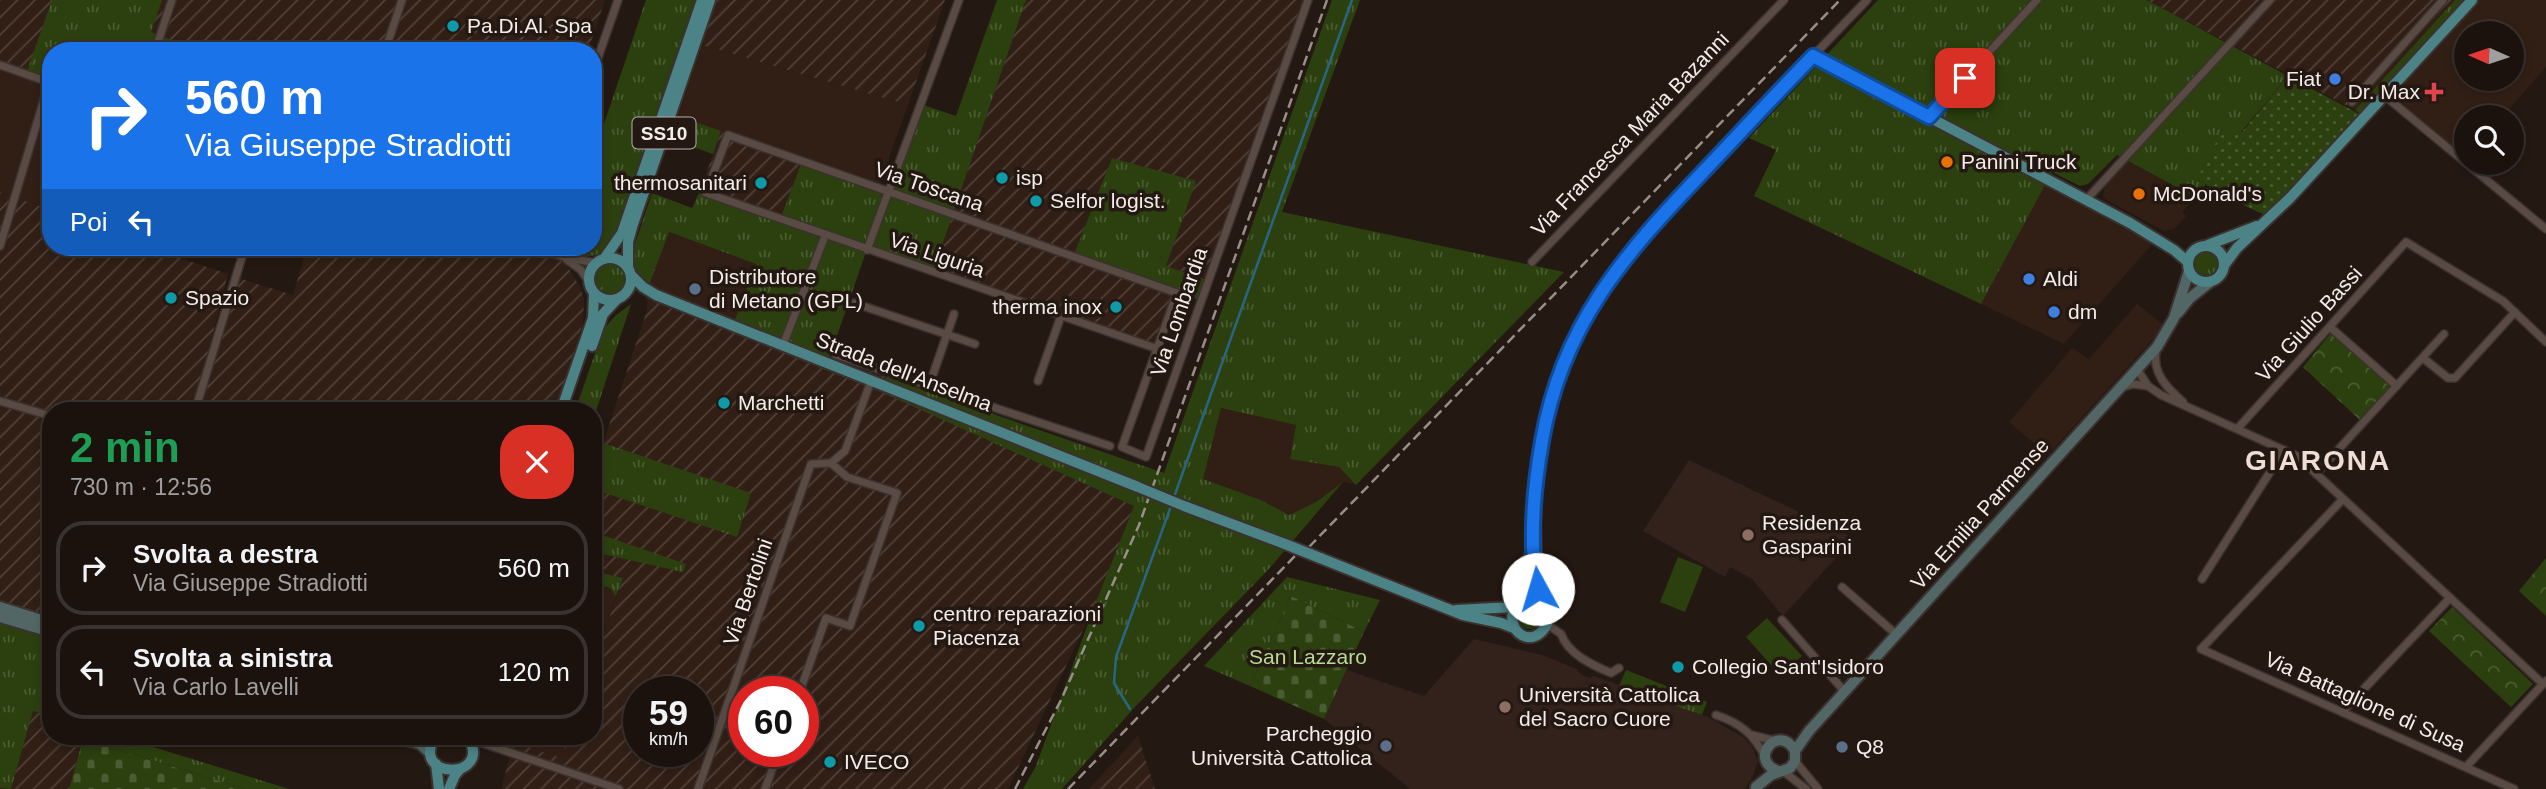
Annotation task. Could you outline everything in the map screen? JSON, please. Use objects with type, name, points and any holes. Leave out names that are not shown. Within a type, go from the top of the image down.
[{"type":"main road","name":"SS10","points":[[589,282],[589,275],[622,233],[702,0]]},
{"type":"main road","name":"SS10","points":[[572,402],[603,314],[630,288],[628,242],[633,224],[710,0]]},
{"type":"main road","points":[[1453,611],[1474,619],[1501,623],[1514,628],[1522,635],[1540,634],[1547,624],[1547,611],[1538,589],[1533,547],[1539,459],[1549,409],[1567,354],[1592,305],[1638,242],[1813,56],[2130,223],[2174,250],[2198,280],[2210,282],[2221,275],[2225,264],[2237,248],[2266,222],[2472,0]]},
{"type":"main road","points":[[2188,267],[2191,253],[2203,246],[2266,222]]},
{"type":"main road","points":[[2130,223],[2178,244],[2203,246],[2221,253],[2225,264]]},
{"type":"main road","points":[[600,261],[618,259],[630,271]]},
{"type":"main road","name":"Via Emilia Parmense","points":[[2174,318],[2188,267]]},
{"type":"main road","name":"Strada dell'Anselma","points":[[630,271],[643,287],[656,295],[1453,611]]},
{"type":"main road","points":[[564,402],[593,318],[594,294],[589,282]]},
{"type":"main road","name":"Via Emilia Parmense","points":[[1755,788],[1780,771],[1790,768],[1809,732],[2157,347],[2190,298],[2210,282]]},
{"type":"main road","points":[[594,294],[604,300],[621,297]]},
{"type":"main road","name":"Strada dell'Anselma","points":[[621,297],[656,295]]},
{"type":"main road","points":[[1514,628],[1511,614],[1533,547]]},
{"type":"main road","points":[[1453,611],[1516,605],[1530,599],[1543,605]]},
{"type":"main road","points":[[0,607],[42,620]]},
{"type":"main road","points":[[0,617],[42,629]]},
{"type":"main road","name":"Via Emilia Parmense","points":[[1755,788],[1769,745],[1809,732]]},
{"type":"main road","points":[[1780,741],[1791,745],[1795,756]]},
{"type":"main road","points":[[421,745],[447,771],[460,769]]},
{"type":"main road","points":[[431,745],[439,789]]},
{"type":"main road","points":[[449,789],[455,775],[472,756],[470,745]]},
{"type":"main road","points":[[1765,760],[1771,768],[1780,771]]},
{"type":"street","points":[[158,42],[172,0]]},
{"type":"street","points":[[388,42],[402,0]]},
{"type":"street","points":[[602,46],[618,0]]},
{"type":"street","points":[[867,250],[959,0]]},
{"type":"street","name":"Via Lombardia","points":[[1177,293],[1122,447],[1146,457],[1308,0]]},
{"type":"street","name":"Via Francesca Maria Bazanni","points":[[1532,262],[1783,0]]},
{"type":"street","points":[[1813,56],[1867,0]]},
{"type":"street","points":[[1929,117],[2037,0]]},
{"type":"street","points":[[2352,102],[2443,0]]},
{"type":"street","points":[[2086,200],[2268,1]]},
{"type":"street","points":[[0,65],[42,80]]},
{"type":"street","points":[[2385,96],[2546,229]]},
{"type":"street","points":[[0,246],[42,109]]},
{"type":"street","name":"Via Toscana","points":[[706,193],[728,135],[1177,293]]},
{"type":"street","name":"Via Liguria","points":[[706,193],[1158,349]]},
{"type":"street","points":[[783,345],[825,236]]},
{"type":"street","name":"Via Giulio Bassi","points":[[2238,428],[2406,242],[2503,301],[2515,312]]},
{"type":"street","points":[[198,402],[242,256]]},
{"type":"street","points":[[561,256],[600,261]]},
{"type":"street","points":[[564,257],[581,270],[589,282]]},
{"type":"street","points":[[854,303],[975,344]]},
{"type":"street","points":[[2423,358],[2448,377],[2455,378],[2515,312],[2546,342]]},
{"type":"street","points":[[929,386],[954,314]]},
{"type":"street","points":[[1038,381],[1061,316]]},
{"type":"street","points":[[2330,327],[2397,386]]},
{"type":"street","points":[[2316,474],[2444,334]]},
{"type":"street","points":[[2157,347],[2155,362],[2158,375],[2186,405]]},
{"type":"street","points":[[836,355],[1110,446]]},
{"type":"street","points":[[2137,369],[2148,386],[2161,395],[2297,456],[2545,682],[2466,766]]},
{"type":"street","points":[[805,676],[825,618],[850,625],[897,494],[848,477],[831,463],[845,451],[871,381]]},
{"type":"street","points":[[2114,394],[2125,386],[2148,386]]},
{"type":"street","points":[[0,401],[42,413]]},
{"type":"street","points":[[2202,579],[2284,450]]},
{"type":"street","name":"Via Bertolini","points":[[698,789],[811,464],[831,463]]},
{"type":"street","name":"Via Battaglione di Susa","points":[[2343,499],[2201,649],[2514,789]]},
{"type":"street","points":[[1842,587],[1897,635]]},
{"type":"street","points":[[2342,712],[2450,598]]},
{"type":"street","points":[[1782,620],[1845,692]]},
{"type":"street","points":[[1547,624],[1562,634],[1564,643],[1590,664],[1611,673],[1619,668]]},
{"type":"street","points":[[1716,715],[1731,720],[1752,735],[1780,741]]},
{"type":"street","points":[[1752,735],[1765,760]]},
{"type":"street","points":[[472,756],[491,746],[619,789]]},
{"type":"street","points":[[1795,756],[1818,789]]},
{"type":"street","points":[[765,789],[773,767]]},
{"type":"street","points":[[1780,771],[1806,789]]},
{"type":"shaded area","points":[[0,0],[605,0],[591,42],[42,42],[42,80],[0,65]]},
{"type":"shaded area","points":[[717,0],[945,0],[908,105],[702,45]]},
{"type":"shaded area","points":[[1026,0],[1310,0],[1209,281],[1165,266],[1112,158],[1073,257],[1176,292],[1158,347],[933,272]]},
{"type":"shaded area","points":[[2147,0],[2455,0],[2355,110]]},
{"type":"shaded area","points":[[2470,0],[2546,0],[2546,67],[2513,105],[2454,105],[2454,150],[2383,95]]},
{"type":"shaded area","points":[[702,45],[908,105],[879,186],[678,116]]},
{"type":"shaded area","points":[[0,65],[42,80],[42,207],[0,192]]},
{"type":"shaded area","points":[[721,131],[802,161],[780,220],[700,191]]},
{"type":"shaded area","points":[[2127,161],[2195,197],[2182,212],[2186,216],[2174,229],[2164,231],[2105,199],[2105,186]]},
{"type":"shaded area","points":[[2045,184],[2155,241],[2064,344],[1981,304]]},
{"type":"shaded area","points":[[0,192],[42,207],[42,256],[174,256],[228,274],[195,402],[42,402],[42,625],[0,613]]},
{"type":"shaded area","points":[[668,232],[756,264],[734,322],[648,288]]},
{"type":"shaded area","points":[[304,256],[561,256],[584,299],[583,323],[558,402],[199,402],[238,278],[293,295]]},
{"type":"shaded area","points":[[648,288],[829,359],[886,377],[881,391],[1134,506],[1094,607],[1008,789],[501,789],[513,745],[523,745],[561,758],[566,745],[602,745],[602,638],[623,578],[602,573],[602,447],[647,310]]},
{"type":"shaded area","points":[[2137,304],[2165,326],[2048,455],[2009,422],[2072,348],[2089,359]]},
{"type":"shaded area","points":[[1221,408],[1296,425],[1290,459],[1339,467],[1356,485],[1343,482],[1316,502],[1289,515],[1261,500],[1203,479]]},
{"type":"shaded area","name":"Residenza Gasparini","points":[[1689,460],[1854,538],[1783,616],[1752,579],[1730,567],[1725,577],[1643,531]]},
{"type":"shaded area","points":[[602,586],[610,588],[616,596],[602,637]]},
{"type":"shaded area","name":"Università Cattolica del Sacro Cuore","points":[[1474,639],[1542,655],[1577,669],[1580,674],[1589,678],[1594,676],[1708,717],[1743,737],[1752,746],[1758,761],[1753,776],[1745,789],[1410,789],[1324,719],[1347,670],[1424,696]]},
{"type":"shaded area","points":[[33,711],[42,714],[42,745],[81,745],[69,789],[11,789]]},
{"type":"shaded area","points":[[1138,736],[1155,789],[1089,789]]},
{"type":"shaded area","points":[[522,745],[566,745],[561,759]]},
{"type":"green space","points":[[52,0],[162,0],[151,32],[176,42],[42,42],[42,80],[26,74]]},
{"type":"green space","points":[[646,0],[695,0],[611,245],[602,252],[602,130]]},
{"type":"green space","points":[[997,0],[1026,0],[933,272],[867,249],[829,359],[734,322],[756,264],[669,232],[648,288],[633,269],[633,250],[652,193],[692,208],[700,191],[780,220],[802,161],[889,191],[920,104],[956,116]]},
{"type":"green space","points":[[1332,0],[1360,0],[1282,212],[1564,272],[1356,485],[1339,467],[1290,459],[1296,425],[1221,408],[1203,479],[1261,500],[1289,515],[1316,502],[1343,482],[1268,570],[1134,708],[1062,789],[1023,789],[1036,766],[1134,506],[881,392],[886,377],[1164,473]]},
{"type":"green space","points":[[1878,0],[2147,0],[2288,76],[2198,180],[2206,184],[2195,197],[2117,155],[2088,184],[2080,186],[2052,172],[1981,304],[1754,196],[1776,150],[1749,138]]},
{"type":"green space","points":[[2455,0],[2470,0],[2365,117],[2355,110]]},
{"type":"green space","points":[[2288,76],[2365,117],[2267,216],[2226,197],[2197,179],[2221,133],[2242,132]]},
{"type":"green space","points":[[678,116],[721,131],[713,154],[670,139]]},
{"type":"green space","points":[[1112,158],[1196,181],[1166,266],[1209,281],[1201,301],[1073,257]]},
{"type":"green space","points":[[2206,251],[2215,254],[2218,263],[2215,272],[2206,275],[2197,272],[2194,263],[2197,254]]},
{"type":"green space","points":[[610,260],[623,266],[629,279],[623,292],[610,298],[597,292],[591,279],[597,266]]},
{"type":"green space","points":[[631,304],[599,402],[578,402],[603,330]]},
{"type":"green space","points":[[2331,333],[2394,389],[2361,421],[2303,367]]},
{"type":"green space","points":[[603,443],[751,493],[737,537],[605,493],[602,501]]},
{"type":"green space","points":[[602,535],[686,564],[683,572],[602,554]]},
{"type":"green space","points":[[1678,557],[1703,567],[1685,612],[1660,602]]},
{"type":"green space","points":[[2546,558],[2546,616],[2519,591]]},
{"type":"green space","points":[[602,573],[623,578],[616,596],[610,588],[602,586]]},
{"type":"green space","points":[[1287,577],[1380,600],[1364,632],[1291,596],[1250,686],[1204,666]]},
{"type":"green space","name":"San Lazzaro","points":[[1291,596],[1364,632],[1324,719],[1250,686]]},
{"type":"green space","points":[[1530,605],[1539,608],[1542,617],[1539,626],[1530,629],[1521,626],[1518,617],[1521,608]]},
{"type":"green space","points":[[2452,607],[2533,684],[2511,707],[2429,631]]},
{"type":"green space","points":[[0,618],[42,630],[42,714],[33,711],[11,789],[0,788]]},
{"type":"green space","points":[[1767,618],[1802,656],[1780,675],[1746,637]]},
{"type":"green space","points":[[1626,670],[1707,702],[1702,715],[1619,686]]},
{"type":"green space","points":[[81,745],[102,745],[245,789],[69,789]]},
{"type":"green space","points":[[102,745],[147,745],[289,789],[245,789]]},
{"type":"waterway","points":[[1173,500],[1352,0]]},
{"type":"waterway","points":[[1130,709],[1114,683],[1116,657],[1171,506]]},
{"type":"railway","points":[[1015,789],[1061,700],[1139,525],[1327,0]]},
{"type":"railway","points":[[1309,547],[1840,0]]},
{"type":"railway","points":[[1068,789],[1295,556]]},
{"type":"place","name":"Pa.Di.Al. Spa","points":[[453,26]]},
{"type":"place","name":"Fiat","points":[[2335,79]]},
{"type":"place","name":"Dr. Max","points":[[2434,92]]},
{"type":"place","name":"Panini Truck","points":[[1947,162]]},
{"type":"place","name":"isp","points":[[1002,178]]},
{"type":"place","name":"thermosanitari","points":[[761,183]]},
{"type":"place","name":"McDonald's","points":[[2139,194]]},
{"type":"place","name":"Selfor logist.","points":[[1036,201]]},
{"type":"place","name":"Aldi","points":[[2029,279]]},
{"type":"place","name":"Distributore di Metano (GPL)","points":[[695,289]]},
{"type":"place","name":"Spazio","points":[[171,298]]},
{"type":"place","name":"therma inox","points":[[1116,307]]},
{"type":"place","name":"dm","points":[[2054,312]]},
{"type":"place","name":"Marchetti","points":[[724,403]]},
{"type":"place","name":"Residenza Gasparini","points":[[1748,535]]},
{"type":"place","name":"centro reparazioni Piacenza","points":[[919,626]]},
{"type":"place","name":"Collegio Sant'Isidoro","points":[[1678,667]]},
{"type":"place","name":"Università Cattolica del Sacro Cuore","points":[[1505,707]]},
{"type":"place","name":"Parcheggio Università Cattolica","points":[[1386,746]]},
{"type":"place","name":"Q8","points":[[1842,747]]},
{"type":"place","name":"IVECO","points":[[830,762]]},
{"type":"district","name":"GIARONA","points":[[2318,460]]},
{"type":"route","points":[[1538,589],[1533,547],[1536,490],[1542,438],[1551,400],[1577,332],[1603,288],[1638,242],[1813,56],[1929,117],[1965,78]]}]
